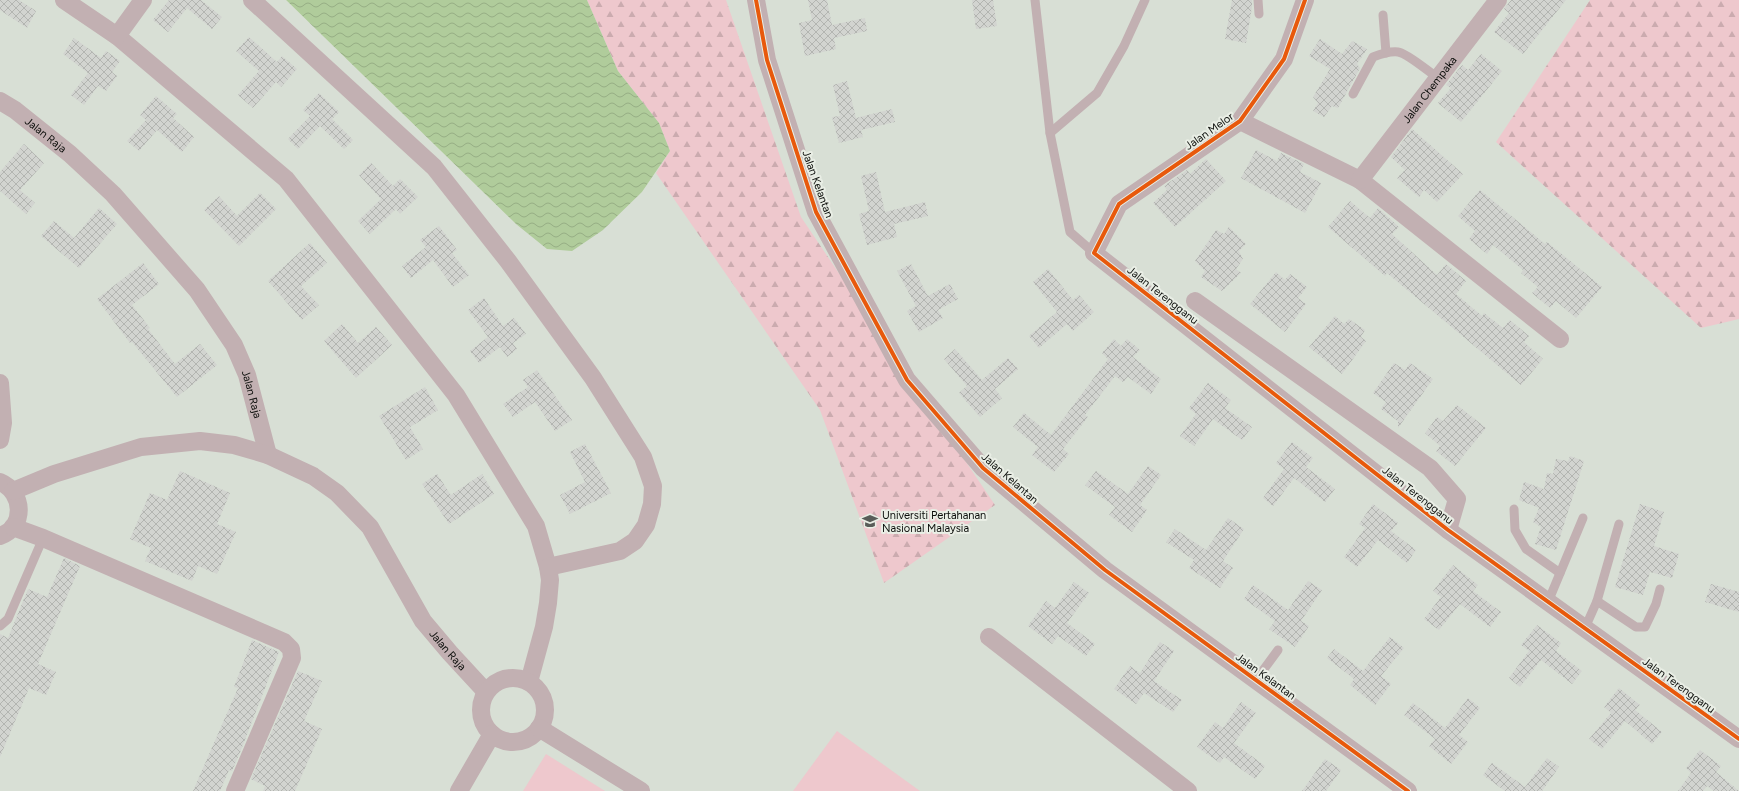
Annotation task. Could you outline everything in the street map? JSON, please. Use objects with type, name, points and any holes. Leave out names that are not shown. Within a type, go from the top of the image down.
[{"type":"street","points":[[64,0],[118,36],[286,179],[456,395],[536,526],[548,567],[550,580],[548,603],[544,627],[529,682]]},
{"type":"street","points":[[118,36],[143,0]]},
{"type":"street","points":[[252,0],[434,167],[508,261],[589,372],[643,457],[653,486],[652,504],[646,525],[635,541],[620,551],[548,567]]},
{"type":"street","name":"Jalan Kelantan","points":[[756,0],[767,60],[816,212],[907,380],[983,468],[1105,570],[1408,791]]},
{"type":"street","name":"Jalan Melor","points":[[1094,253],[1119,204],[1240,122],[1284,59],[1305,0]]},
{"type":"street","name":"Jalan Chempaka","points":[[1360,180],[1498,0]]},
{"type":"street","name":"Jalan Raja","points":[[0,101],[15,110],[70,154],[113,194],[197,290],[234,344],[247,375],[268,455],[313,476],[337,493],[370,527],[423,621],[486,692]]},
{"type":"street","points":[[1240,122],[1360,180],[1560,339]]},
{"type":"street","name":"Jalan Terengganu","points":[[1094,253],[1448,530],[1739,739]]},
{"type":"street","points":[[1195,301],[1430,468],[1457,499],[1448,530]]},
{"type":"street","points":[[0,383],[3,423],[0,440]]},
{"type":"street","points":[[235,791],[292,658],[291,649],[284,642],[43,538],[7,532],[18,518],[20,509],[18,499],[7,486],[54,474],[140,446],[200,441],[234,445],[268,455]]},
{"type":"street","points":[[989,636],[1188,791]]},
{"type":"street","points":[[520,678],[529,682],[537,689],[543,698],[545,708],[544,718],[539,728],[527,738],[511,742],[501,740],[492,734],[484,725],[481,714],[482,702],[486,692],[493,684],[501,680],[520,678]]},
{"type":"street","points":[[539,728],[641,791]]},
{"type":"street","points":[[459,791],[492,734]]},
{"type":"lane","points":[[1035,0],[1050,133],[1070,232],[1094,253]]},
{"type":"lane","points":[[1050,133],[1097,93],[1124,46],[1145,0]]},
{"type":"lane","points":[[1258,0],[1259,14]]},
{"type":"lane","points":[[1384,15],[1386,53]]},
{"type":"lane","points":[[1353,94],[1373,57],[1386,53],[1399,52],[1438,78]]},
{"type":"lane","points":[[1514,509],[1515,530],[1526,549],[1560,573]]},
{"type":"lane","points":[[1548,602],[1583,518]]},
{"type":"lane","points":[[1584,628],[1597,601],[1619,524]]},
{"type":"lane","points":[[0,626],[8,619],[43,538]]},
{"type":"lane","points":[[1597,601],[1636,627],[1645,627],[1656,604],[1660,589]]},
{"type":"lane","points":[[1256,680],[1278,650]]},
{"type":"shaded area","name":"Universiti Pertahanan Nasional Malaysia","points":[[0,0],[286,0],[516,224],[603,230],[642,192],[670,151],[618,71],[587,0],[1705,0],[1739,74],[1739,791],[0,791]]},
{"type":"green space","points":[[587,0],[726,0],[801,217],[995,505],[884,583],[820,410],[656,173],[670,151],[659,123],[618,71]]},
{"type":"green space","points":[[1590,0],[1739,0],[1739,319],[1701,328],[1496,142]]},
{"type":"green space","points":[[837,731],[920,791],[793,791]]},
{"type":"green space","points":[[546,754],[605,791],[523,791]]},
{"type":"water","points":[[286,0],[587,0],[618,71],[659,123],[670,151],[642,192],[603,230],[572,251],[547,249],[516,224]]},
{"type":"building","points":[[0,0],[19,0],[36,11],[27,28],[0,10]]},
{"type":"building","points":[[169,0],[201,0],[222,17],[212,29],[187,8],[168,32],[153,20]]},
{"type":"building","points":[[808,0],[827,0],[832,25],[865,18],[867,31],[834,38],[836,49],[805,56],[799,23],[812,20]]},
{"type":"building","points":[[972,0],[993,0],[997,26],[976,29]]},
{"type":"building","points":[[1232,0],[1252,0],[1246,43],[1225,39]]},
{"type":"building","points":[[1511,0],[1566,0],[1523,54],[1494,32],[1509,13],[1504,9]]},
{"type":"building","points":[[249,37],[277,62],[282,56],[297,69],[281,87],[276,82],[253,108],[238,95],[259,71],[236,51]]},
{"type":"building","points":[[74,38],[101,58],[106,51],[120,61],[112,72],[117,76],[106,91],[98,86],[84,105],[71,95],[88,73],[63,54]]},
{"type":"building","points":[[1320,39],[1342,54],[1352,41],[1367,49],[1357,64],[1360,68],[1338,108],[1332,106],[1324,117],[1313,111],[1318,103],[1313,97],[1330,69],[1309,56]]},
{"type":"building","points":[[1481,54],[1502,71],[1461,122],[1438,103],[1451,88],[1446,85],[1462,65],[1468,70]]},
{"type":"building","points":[[847,81],[856,118],[892,109],[895,122],[861,130],[863,137],[839,143],[832,117],[840,116],[833,85]]},
{"type":"building","points":[[319,93],[339,112],[332,119],[353,140],[344,149],[320,126],[298,149],[288,139],[310,116],[303,110]]},
{"type":"building","points":[[156,96],[177,114],[173,118],[194,137],[182,152],[157,130],[139,151],[127,141],[146,120],[140,115]]},
{"type":"building","points":[[1412,129],[1463,174],[1437,202],[1424,190],[1419,197],[1397,178],[1405,170],[1391,157]]},
{"type":"building","points":[[24,144],[44,163],[20,190],[35,203],[26,214],[0,191],[0,172]]},
{"type":"building","points":[[1256,150],[1277,161],[1281,153],[1304,164],[1300,172],[1321,183],[1305,213],[1241,178]]},
{"type":"building","points":[[1206,159],[1226,181],[1175,227],[1153,203],[1167,190],[1164,186],[1187,170],[1190,174]]},
{"type":"building","points":[[371,163],[393,186],[400,179],[418,197],[400,214],[396,209],[370,234],[358,221],[381,199],[359,175]]},
{"type":"building","points":[[876,172],[885,212],[925,202],[928,216],[894,224],[897,237],[867,245],[859,214],[869,211],[861,176]]},
{"type":"building","points":[[1480,190],[1545,244],[1547,242],[1602,287],[1576,318],[1556,301],[1550,308],[1532,293],[1538,287],[1521,273],[1523,270],[1493,245],[1487,254],[1469,239],[1475,231],[1458,216]]},
{"type":"building","points":[[260,193],[276,209],[239,246],[204,210],[219,196],[237,216]]},
{"type":"building","points":[[1350,201],[1370,218],[1378,208],[1399,227],[1392,234],[1437,275],[1446,264],[1466,281],[1456,294],[1482,316],[1484,313],[1503,328],[1510,320],[1529,336],[1524,342],[1543,359],[1521,385],[1387,273],[1385,276],[1328,227]]},
{"type":"building","points":[[99,208],[117,224],[79,268],[41,236],[54,221],[74,238]]},
{"type":"building","points":[[439,226],[457,250],[452,253],[469,275],[453,287],[433,260],[411,278],[402,266],[426,247],[420,240]]},
{"type":"building","points":[[1229,227],[1246,244],[1239,251],[1243,259],[1236,269],[1241,273],[1222,291],[1201,277],[1205,271],[1195,261],[1216,230],[1224,234]]},
{"type":"building","points":[[310,243],[327,263],[301,286],[319,305],[302,320],[268,281]]},
{"type":"building","points":[[143,263],[159,284],[132,305],[150,328],[148,329],[175,364],[200,344],[217,365],[177,397],[132,342],[130,343],[97,299]]},
{"type":"building","points":[[911,264],[928,296],[950,284],[958,299],[938,310],[943,318],[919,332],[907,311],[916,306],[897,271]]},
{"type":"building","points":[[1048,269],[1073,300],[1079,295],[1094,312],[1073,331],[1067,324],[1039,348],[1029,336],[1057,312],[1033,282]]},
{"type":"building","points":[[1276,272],[1285,280],[1290,274],[1307,287],[1298,298],[1306,304],[1285,332],[1250,304]]},
{"type":"building","points":[[484,298],[503,326],[514,318],[526,334],[513,343],[517,349],[507,357],[500,347],[479,363],[470,351],[488,337],[468,310]]},
{"type":"building","points":[[1335,316],[1344,324],[1349,319],[1365,330],[1361,337],[1366,341],[1342,374],[1309,347]]},
{"type":"building","points":[[342,324],[358,343],[376,327],[392,345],[356,378],[324,341]]},
{"type":"building","points":[[1114,339],[1121,346],[1127,339],[1140,350],[1133,357],[1161,379],[1151,394],[1128,377],[1123,382],[1115,376],[1085,415],[1088,417],[1063,449],[1069,454],[1054,472],[1032,455],[1038,447],[1013,427],[1024,413],[1051,435],[1108,359],[1102,353]]},
{"type":"building","points":[[955,349],[982,380],[1008,358],[1018,369],[995,389],[1002,398],[980,417],[959,393],[967,386],[944,359]]},
{"type":"building","points":[[1394,363],[1405,370],[1410,363],[1433,379],[1398,428],[1398,421],[1381,409],[1386,402],[1373,393]]},
{"type":"building","points":[[537,370],[572,420],[555,431],[535,402],[513,417],[503,404],[528,387],[523,380]]},
{"type":"building","points":[[1208,383],[1231,400],[1225,408],[1252,427],[1242,440],[1213,419],[1194,446],[1180,436],[1196,414],[1189,408]]},
{"type":"building","points":[[425,387],[438,410],[410,427],[423,449],[406,460],[379,416]]},
{"type":"building","points":[[1457,405],[1486,428],[1455,466],[1436,451],[1440,446],[1425,433],[1437,417],[1443,421]]},
{"type":"building","points":[[1292,442],[1313,458],[1306,467],[1335,489],[1325,502],[1294,478],[1273,506],[1263,498],[1284,469],[1276,463]]},
{"type":"building","points":[[585,444],[611,493],[570,514],[560,495],[585,482],[570,452]]},
{"type":"building","points":[[1570,456],[1584,461],[1556,550],[1535,544],[1541,527],[1533,522],[1539,508],[1519,500],[1524,482],[1544,489],[1547,473],[1553,474],[1556,459],[1568,461]]},
{"type":"building","points":[[1148,466],[1161,475],[1140,505],[1147,510],[1132,532],[1109,515],[1115,507],[1085,485],[1096,471],[1128,494]]},
{"type":"building","points":[[180,471],[230,493],[217,524],[236,532],[217,574],[198,566],[192,581],[145,561],[151,548],[130,539],[150,493],[167,500]]},
{"type":"building","points":[[437,474],[451,495],[482,474],[494,494],[449,524],[422,484]]},
{"type":"building","points":[[1373,504],[1398,523],[1391,531],[1416,550],[1407,563],[1378,540],[1357,567],[1344,557],[1365,528],[1359,524]]},
{"type":"building","points":[[1640,504],[1664,512],[1654,546],[1679,554],[1672,578],[1650,572],[1643,595],[1615,587]]},
{"type":"building","points":[[1228,518],[1244,529],[1223,561],[1233,568],[1220,588],[1189,568],[1194,560],[1166,542],[1175,529],[1206,550]]},
{"type":"building","points":[[64,558],[80,566],[38,664],[56,672],[46,695],[29,688],[0,757],[0,634],[8,638],[28,589],[47,597]]},
{"type":"building","points":[[1453,565],[1478,585],[1473,591],[1501,612],[1490,627],[1460,604],[1439,630],[1424,619],[1441,597],[1433,591]]},
{"type":"building","points":[[1308,581],[1322,590],[1301,621],[1309,626],[1295,647],[1269,629],[1275,621],[1244,599],[1253,585],[1288,610]]},
{"type":"building","points":[[1074,582],[1089,593],[1067,623],[1095,644],[1086,656],[1058,636],[1052,644],[1028,626],[1046,601],[1055,608]]},
{"type":"building","points":[[1711,584],[1739,592],[1739,612],[1705,602]]},
{"type":"building","points":[[1537,625],[1561,643],[1556,651],[1582,671],[1572,684],[1541,660],[1520,687],[1509,678],[1529,651],[1521,645]]},
{"type":"building","points":[[1390,637],[1404,648],[1381,676],[1391,684],[1375,705],[1350,685],[1354,679],[1327,658],[1334,649],[1363,671]]},
{"type":"building","points":[[252,640],[279,652],[241,750],[232,771],[229,770],[220,791],[193,791],[238,688],[234,687]]},
{"type":"building","points":[[1160,642],[1174,651],[1154,681],[1182,700],[1173,712],[1144,693],[1136,704],[1114,689],[1130,666],[1140,673]]},
{"type":"building","points":[[298,671],[322,681],[304,721],[322,729],[295,791],[263,791],[265,786],[251,779]]},
{"type":"building","points":[[1619,688],[1640,705],[1635,710],[1662,732],[1652,744],[1625,721],[1602,749],[1589,739],[1611,713],[1604,707]]},
{"type":"building","points":[[1468,698],[1480,708],[1459,735],[1468,742],[1451,764],[1429,746],[1435,739],[1404,715],[1413,703],[1445,728]]},
{"type":"building","points":[[1241,702],[1256,713],[1234,743],[1265,766],[1255,779],[1224,757],[1220,763],[1197,747],[1215,722],[1223,728]]},
{"type":"building","points":[[1700,750],[1721,766],[1716,772],[1739,791],[1714,791],[1707,786],[1703,791],[1678,791],[1691,773],[1686,768]]},
{"type":"building","points":[[1547,758],[1559,767],[1542,791],[1505,791],[1483,775],[1492,763],[1525,787]]},
{"type":"building","points":[[1325,759],[1341,770],[1326,791],[1302,791]]},
{"type":"cycle path","points":[[756,0],[767,60],[816,212],[907,380],[983,468],[1105,570],[1408,791]]},
{"type":"cycle path","points":[[1305,0],[1284,59],[1240,121],[1119,204],[1094,253],[1448,530],[1739,739]]},
{"type":"place","name":"Universiti Pertahanan Nasional Malaysia","points":[[870,521]]}]
